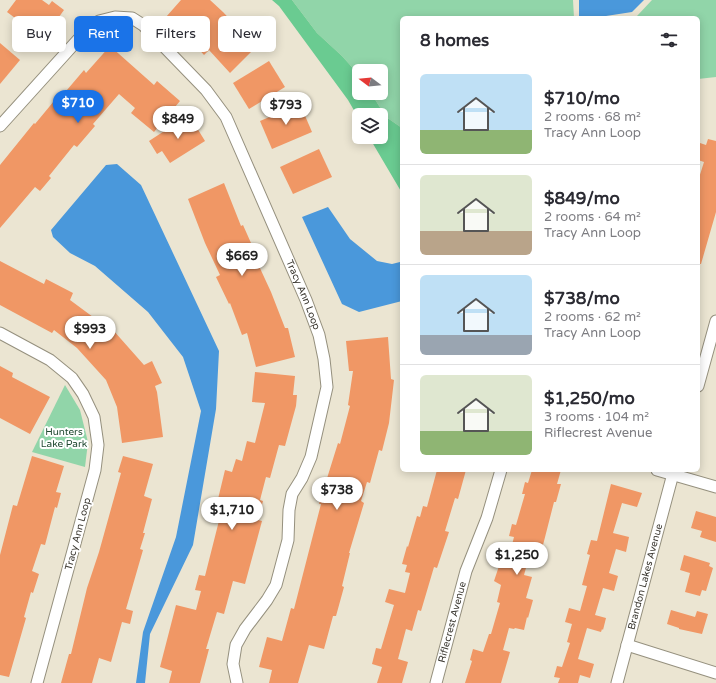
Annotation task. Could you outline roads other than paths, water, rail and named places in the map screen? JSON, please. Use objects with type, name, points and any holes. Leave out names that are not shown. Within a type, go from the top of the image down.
[{"type":"street","name":"Tracy Ann Loop","points":[[0,126],[84,33],[99,21],[115,17],[132,18],[143,25],[206,90],[226,117],[303,293],[319,334],[324,359],[327,387],[311,457],[302,478],[292,494],[289,510],[288,540],[276,585],[267,600],[245,629],[236,645],[233,664],[237,683]]},
{"type":"street","points":[[700,379],[716,321]]},
{"type":"street","name":"Tracy Ann Loop","points":[[0,333],[50,360],[72,378],[83,394],[94,417],[98,445],[95,470],[37,683]]},
{"type":"street","name":"Riflecrest Avenue","points":[[436,683],[466,571],[487,518],[500,472]]},
{"type":"street","points":[[674,472],[716,487]]},
{"type":"street","name":"Brandon Lakes Avenue","points":[[617,683],[674,472]]},
{"type":"street","points":[[627,645],[716,673]]},
{"type":"water","points":[[579,0],[644,0],[632,12],[606,16],[579,16]]},
{"type":"water","points":[[117,164],[141,185],[219,351],[216,409],[193,545],[150,634],[145,683],[136,683],[143,632],[176,537],[201,411],[183,357],[148,312],[95,266],[70,253],[53,237],[51,230],[106,165]]},
{"type":"water","points":[[328,207],[350,239],[377,261],[392,264],[400,262],[400,302],[359,312],[342,304],[302,217]]},
{"type":"park label","name":"Hunters Lake Park","points":[[64,438]]}]
